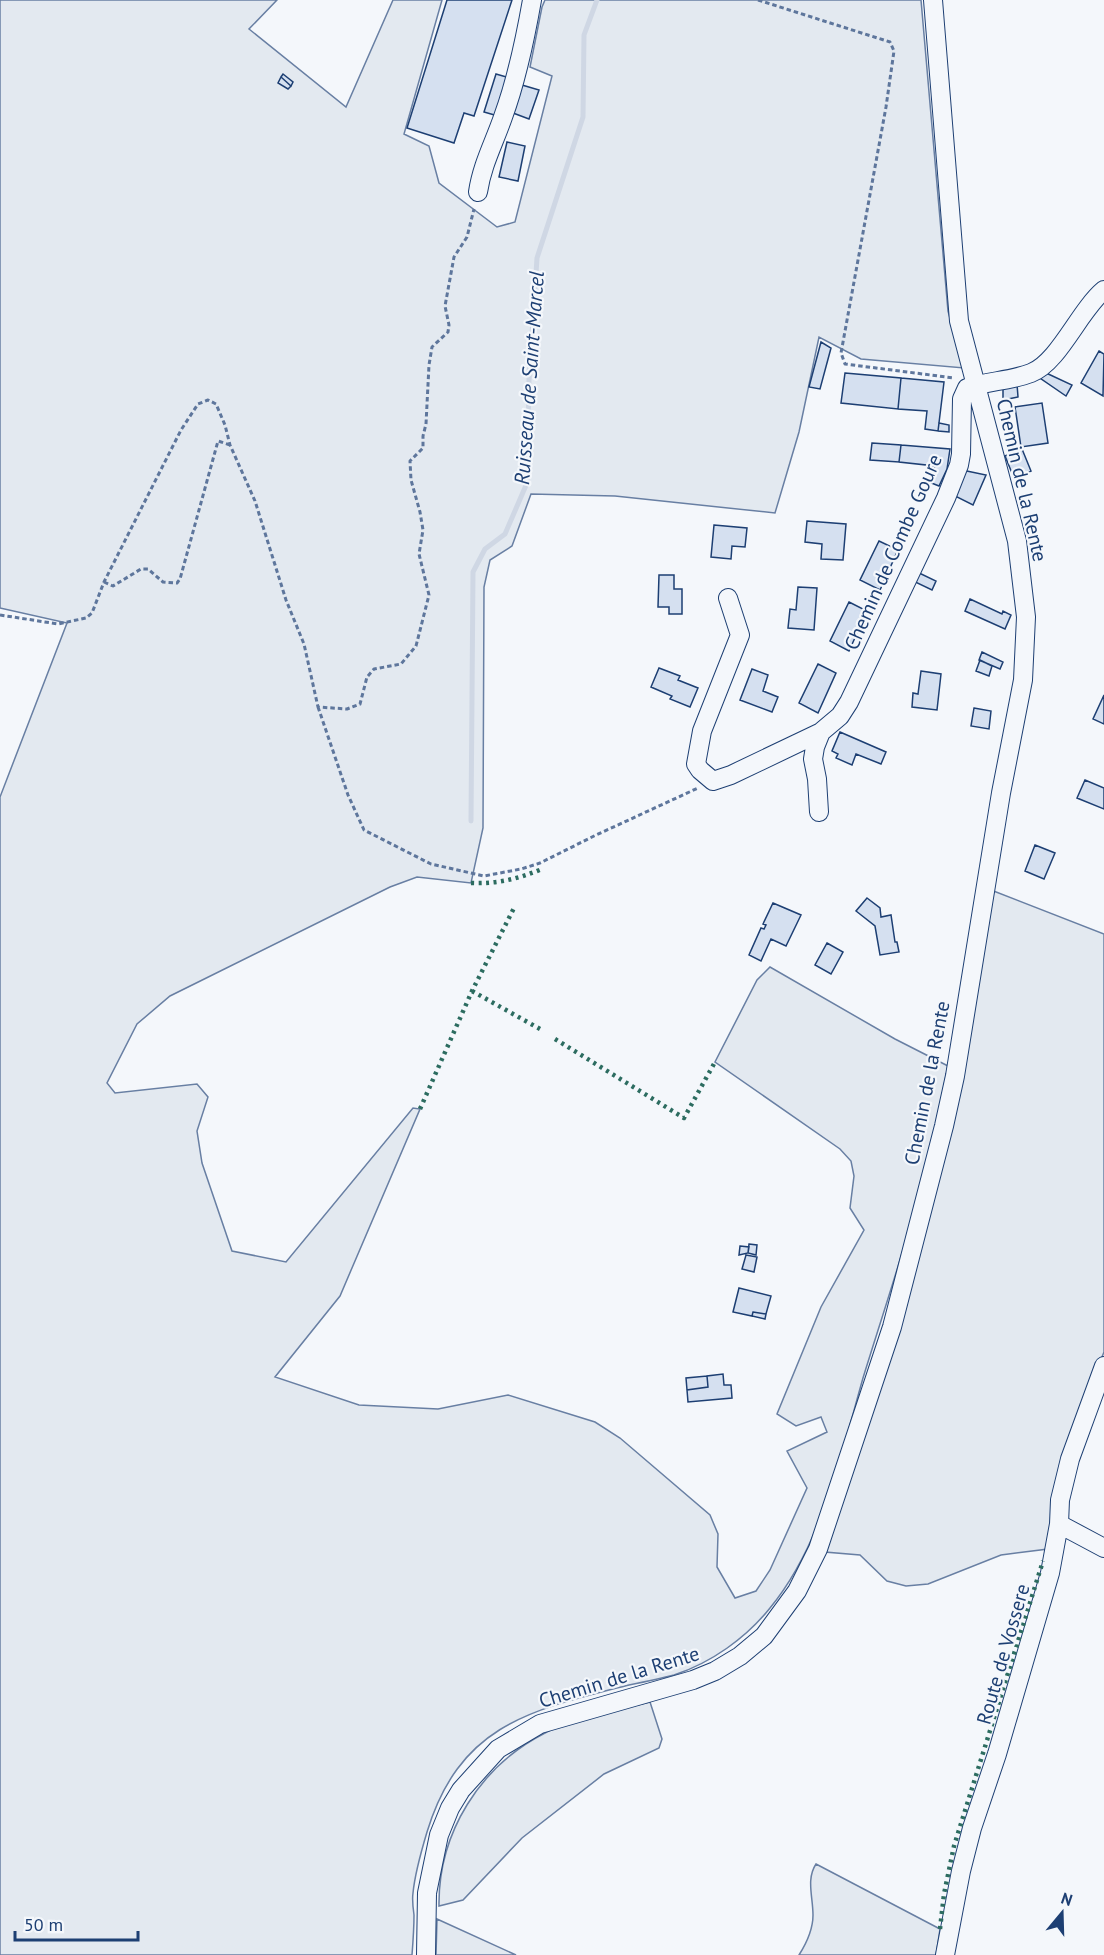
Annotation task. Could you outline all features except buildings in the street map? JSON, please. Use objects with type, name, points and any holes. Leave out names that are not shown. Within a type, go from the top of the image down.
[{"type":"street","points":[[478,192],[481,172],[517,77],[532,0]]},
{"type":"street","name":"Chemin de la Rente","points":[[426,1955],[427,1893],[439,1835],[450,1808],[461,1790],[498,1749],[540,1724],[693,1680],[715,1671],[740,1656],[764,1636],[783,1612],[798,1591],[819,1549],[892,1327],[955,1076],[1001,793],[1023,680],[1026,616],[1017,541],[972,386],[959,321],[933,0]]},
{"type":"street","points":[[972,386],[1032,373],[1047,362],[1089,306],[1104,290]]},
{"type":"street","name":"Chemin de Combe Goure","points":[[712,781],[731,775],[820,732],[840,716],[849,702],[946,498],[961,454],[962,399],[972,386]]},
{"type":"street","points":[[712,781],[696,764],[702,731],[740,635],[728,598]]},
{"type":"street","points":[[819,812],[813,759],[820,732]]},
{"type":"street","name":"Route de Vossere","points":[[945,1955],[966,1847],[1041,1606],[1059,1524],[1060,1500],[1070,1459],[1104,1366]]},
{"type":"street","points":[[1059,1524],[1104,1548]]},
{"type":"path","points":[[758,0],[890,42],[894,51],[841,353],[845,364],[958,379],[972,386]]},
{"type":"path","points":[[318,707],[347,709],[360,704],[367,677],[374,669],[401,664],[416,646],[429,595],[419,554],[423,530],[411,480],[410,460],[423,448],[432,347],[448,332],[445,306],[454,257],[467,237],[478,192]]},
{"type":"path","points":[[0,615],[58,624],[86,618],[92,613],[104,582],[181,430],[198,404],[208,400],[216,404],[230,445],[255,501],[286,600],[304,644],[318,707],[348,795],[364,830],[431,864],[484,876],[540,863],[712,781]]},
{"type":"path","points":[[104,582],[113,586],[141,569],[148,569],[163,582],[177,582],[180,579],[218,441],[230,445]]},
{"type":"shaded area","points":[[0,0],[277,0],[249,29],[346,107],[393,0],[442,0],[404,134],[429,146],[439,183],[497,227],[515,222],[552,76],[530,67],[545,0],[921,0],[948,311],[964,368],[861,359],[819,337],[799,432],[775,513],[615,496],[531,494],[512,546],[490,560],[484,587],[483,828],[471,883],[417,877],[390,887],[170,996],[137,1024],[107,1083],[115,1093],[197,1084],[208,1097],[197,1131],[202,1163],[232,1251],[286,1262],[413,1108],[420,1109],[340,1296],[275,1377],[359,1405],[438,1409],[508,1395],[595,1422],[620,1438],[710,1515],[718,1534],[717,1567],[735,1598],[756,1591],[770,1570],[807,1488],[787,1451],[827,1432],[821,1417],[796,1426],[777,1414],[821,1307],[864,1230],[850,1208],[854,1176],[851,1161],[840,1149],[715,1062],[757,980],[770,967],[895,1039],[948,1066],[932,1144],[914,1211],[838,1468],[816,1528],[788,1583],[761,1619],[727,1648],[701,1664],[674,1675],[561,1703],[504,1727],[480,1745],[459,1767],[441,1796],[427,1832],[414,1885],[412,1955],[0,1955],[0,797],[67,623],[0,608]]},
{"type":"shaded area","points":[[991,890],[1104,934],[1104,1352],[1073,1429],[1048,1549],[1001,1555],[928,1584],[906,1586],[887,1581],[860,1555],[825,1552],[908,1295]]},
{"type":"shaded area","points":[[650,1702],[662,1739],[659,1748],[604,1774],[522,1838],[463,1900],[439,1906],[446,1853],[455,1828],[467,1805],[501,1764],[522,1747],[557,1727],[583,1718]]},
{"type":"shaded area","points":[[816,1864],[940,1929],[936,1955],[799,1955],[812,1925],[811,1876]]},
{"type":"shaded area","points":[[437,1919],[516,1955],[436,1955]]},
{"type":"waterway","name":"Ruisseau de Saint-Marcel","points":[[471,821],[473,572],[485,549],[505,534],[527,483],[529,380],[537,258],[583,117],[584,35],[597,0]]},
{"type":"hedge","points":[[471,883],[507,880],[542,869]]},
{"type":"hedge","points":[[420,1109],[472,991],[514,908]]},
{"type":"hedge","points":[[472,991],[540,1029]]},
{"type":"hedge","points":[[555,1039],[684,1118],[715,1062]]},
{"type":"hedge","points":[[940,1929],[944,1894],[954,1846],[1043,1561]]}]
